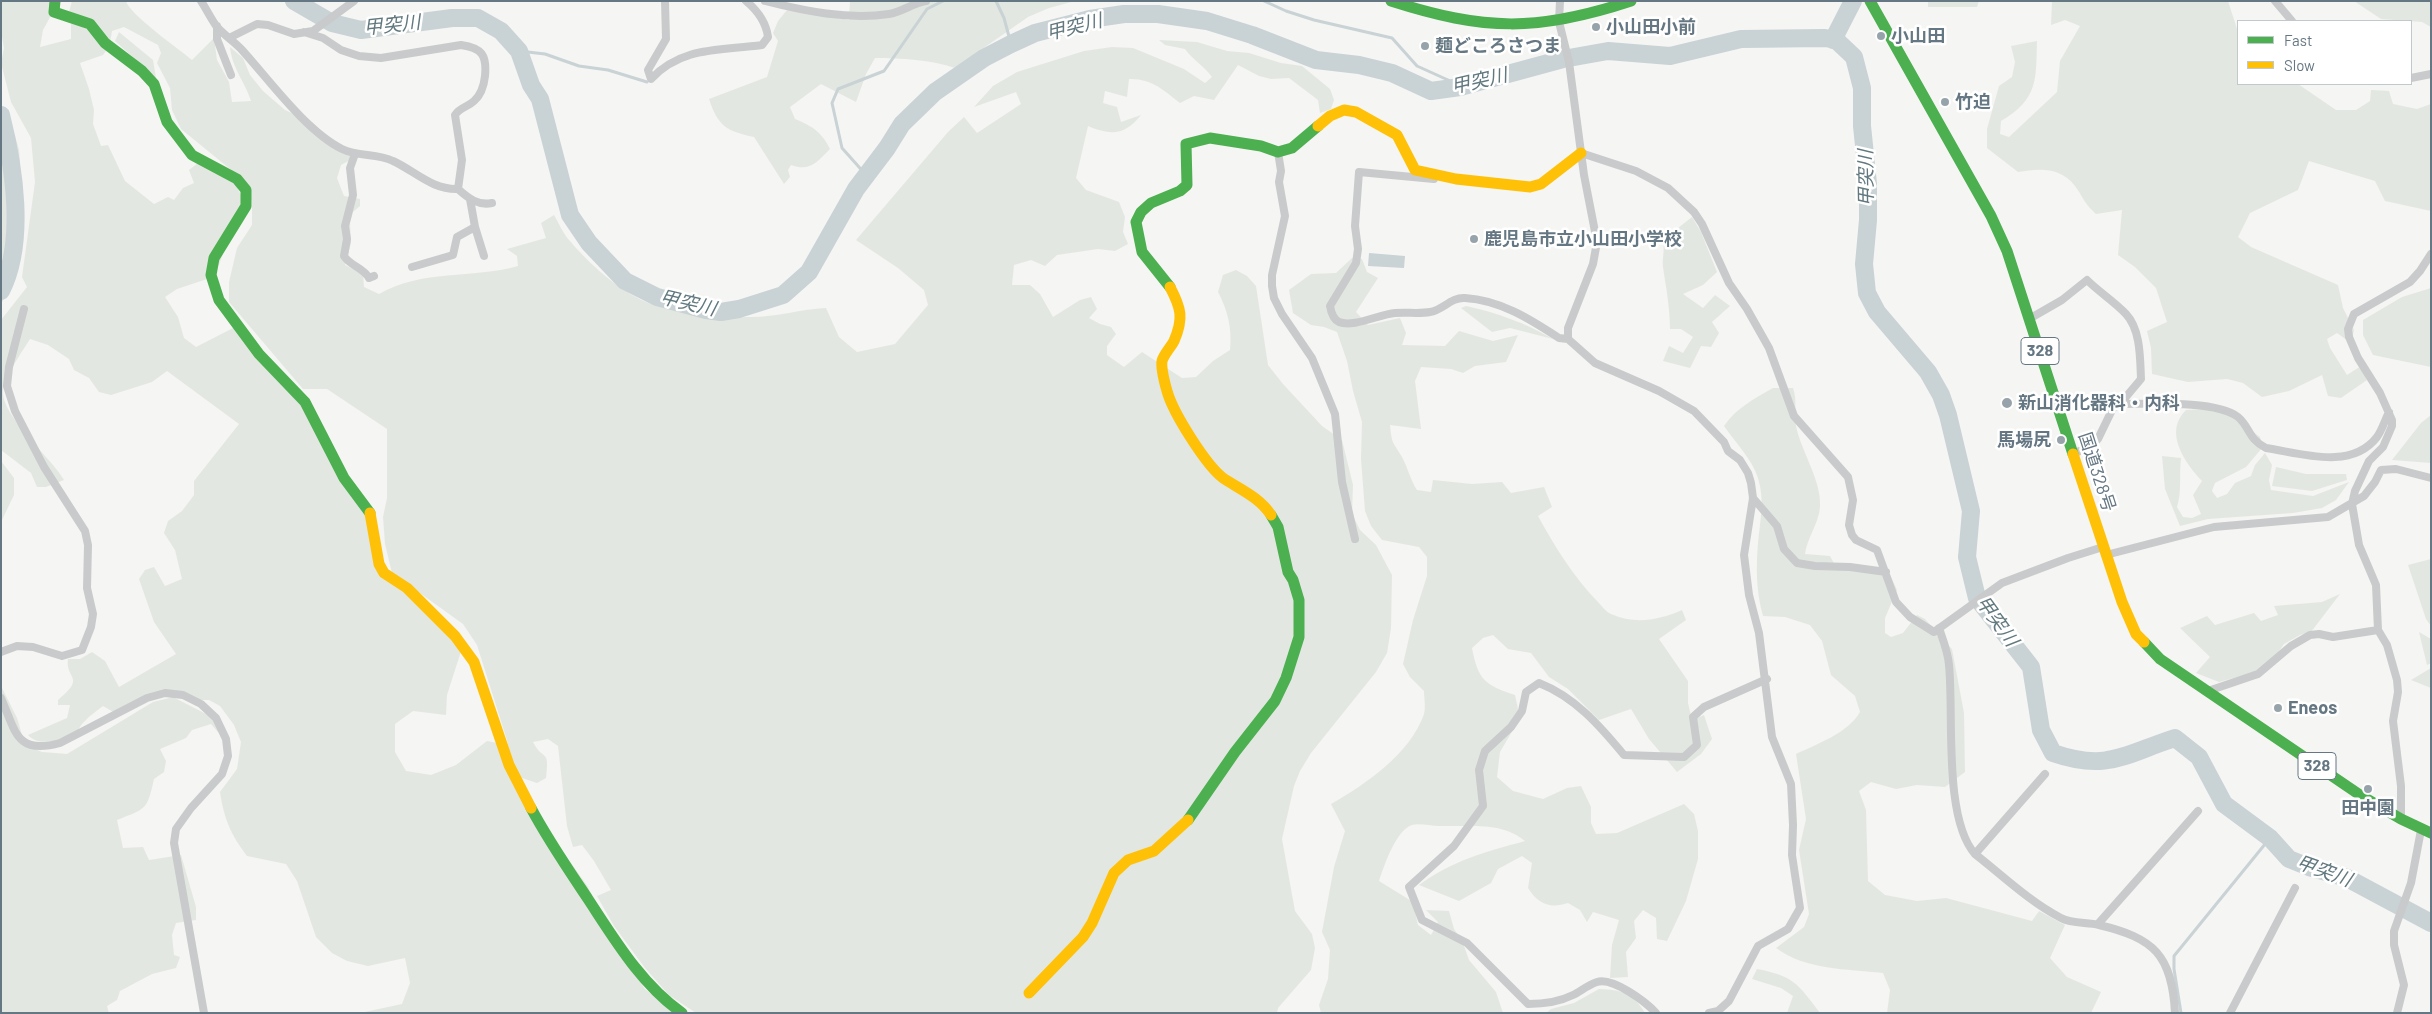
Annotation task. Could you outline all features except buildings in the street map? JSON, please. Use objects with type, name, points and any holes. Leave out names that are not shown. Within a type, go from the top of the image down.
[{"type":"main road","points":[[1391,1],[1439,16],[1486,25],[1517,27],[1559,22],[1601,12],[1631,1]]},
{"type":"main road","name":"国道328号","points":[[1870,1],[1998,231],[2007,251],[2122,602],[2136,634],[2160,658],[2360,795],[2426,831]]},
{"type":"main road","points":[[54,6],[90,24],[105,43],[142,71],[154,84],[166,122],[192,155],[237,179],[246,190],[246,206],[214,258],[210,275],[219,300],[230,318],[259,354],[305,402],[344,478],[369,510],[379,564],[384,573],[414,595],[455,636],[474,662],[509,765],[544,832],[627,957],[664,1000],[682,1013]]},
{"type":"main road","points":[[1029,992],[1083,937],[1092,923],[1114,873],[1128,860],[1154,851],[1189,819],[1234,752],[1275,701],[1286,678],[1299,637],[1298,600],[1293,580],[1288,572],[1278,527],[1263,503],[1222,477],[1213,468],[1192,439],[1167,392],[1162,362],[1174,340],[1181,318],[1180,306],[1168,283],[1142,252],[1136,222],[1141,212],[1150,203],[1180,191],[1187,185],[1186,144],[1210,138],[1261,146],[1278,152],[1292,148],[1330,116],[1344,110],[1356,112],[1398,135],[1415,170],[1456,179],[1530,187],[1541,184],[1582,153]]},
{"type":"street","points":[[54,6],[63,1]]},
{"type":"street","points":[[201,1],[217,26],[314,128],[339,148],[355,154],[389,159],[408,168],[432,185],[448,189],[458,189],[470,199],[480,203],[492,203]]},
{"type":"street","points":[[229,38],[257,24],[268,25],[294,34],[313,31],[354,1]]},
{"type":"street","points":[[665,1],[666,39],[648,70],[651,78],[668,63],[690,53],[762,45],[768,37],[767,27],[756,10],[746,1]]},
{"type":"street","points":[[765,1],[797,9],[871,16],[891,14],[926,1]]},
{"type":"street","points":[[1560,1],[1559,22],[1569,62],[1596,242],[1593,264],[1568,328],[1568,339]]},
{"type":"street","points":[[2275,1],[2291,20]]},
{"type":"street","points":[[217,26],[217,39],[231,75]]},
{"type":"street","points":[[304,32],[324,38],[341,50],[359,56],[381,58],[460,45],[473,47],[483,55],[487,62],[484,84],[473,103],[458,110],[455,114],[462,160],[458,189]]},
{"type":"street","points":[[2412,78],[2431,74]]},
{"type":"street","points":[[1278,152],[1281,171],[1279,182],[1285,216],[1272,276],[1274,298],[1282,314],[1312,358],[1335,414],[1342,482],[1355,538]]},
{"type":"street","points":[[1582,153],[1636,171],[1668,188],[1694,212],[1702,224],[1729,283],[1747,309],[1768,348],[1794,416],[1848,476],[1853,500],[1849,525],[1852,535],[1856,540],[1877,550],[1896,602],[1929,631],[1934,632],[2002,583],[2068,558],[2214,528],[2328,517],[2352,504],[2372,488],[2381,470],[2396,469],[2431,478]]},
{"type":"street","points":[[355,154],[350,168],[353,195],[345,226],[347,239],[344,256],[347,261],[364,270],[369,278],[374,276]]},
{"type":"street","points":[[1456,179],[1359,172],[1355,226],[1358,249],[1356,263],[1330,306],[1335,320],[1341,323],[1370,320],[1394,313],[1430,312],[1441,308],[1451,300],[1462,297],[1485,300],[1514,311],[1559,338],[1568,339],[1595,363],[1659,391],[1694,412],[1724,442],[1728,451],[1740,460],[1748,473],[1753,498],[1744,555],[1748,595],[1759,633],[1767,680],[1772,737],[1791,784],[1794,825],[1792,855],[1800,908],[1788,929],[1758,946],[1729,1001],[1718,1010],[1709,1013]]},
{"type":"street","points":[[470,199],[475,227],[484,256]]},
{"type":"street","points":[[412,267],[453,255],[457,237],[475,227]]},
{"type":"street","points":[[2401,819],[2402,786],[2393,722],[2398,687],[2387,645],[2378,630],[2376,585],[2359,544],[2352,504],[2369,461],[2383,446],[2392,426],[2389,412],[2380,393],[2358,358],[2348,329],[2354,314],[2410,282],[2431,254]]},
{"type":"street","points":[[2029,319],[2062,300],[2087,280],[2127,315],[2140,350],[2141,379],[2120,404],[2113,408],[2098,439],[2091,446],[2073,454]]},
{"type":"street","points":[[1,652],[17,646],[34,647],[62,656],[82,650],[91,627],[93,614],[87,588],[88,545],[85,531],[44,467],[9,397],[7,380],[24,309]]},
{"type":"street","points":[[2120,404],[2173,404],[2227,410],[2239,418],[2257,443],[2266,448],[2326,457],[2345,456],[2368,446],[2377,436],[2389,412]]},
{"type":"street","points":[[1753,498],[1777,526],[1784,550],[1797,563],[1886,572]]},
{"type":"street","points":[[1939,628],[1949,666],[1950,735],[1958,816],[1966,844],[1975,854],[2047,910],[2064,920],[2098,924],[2146,942],[2159,954],[2168,968],[2174,994],[2175,1013]]},
{"type":"street","points":[[2208,691],[2258,674],[2291,646],[2310,635],[2319,634],[2333,637],[2378,630]]},
{"type":"street","points":[[1656,1013],[1645,1000],[1611,984],[1598,982],[1571,996],[1545,1004],[1528,1004],[1467,943],[1422,920],[1409,887],[1454,846],[1483,806],[1480,770],[1485,751],[1511,726],[1522,711],[1526,692],[1539,683],[1560,691],[1601,728],[1624,755],[1684,758],[1697,745],[1693,717],[1704,707],[1767,680]]},
{"type":"street","points":[[1,698],[19,740],[27,745],[45,747],[60,743],[147,698],[165,693],[183,695],[201,704],[216,718],[226,738],[228,756],[222,774],[191,808],[176,829],[174,843],[204,1013]]},
{"type":"street","points":[[1975,854],[2046,774]]},
{"type":"street","points":[[2098,924],[2198,811]]},
{"type":"street","points":[[2397,1013],[2404,985],[2393,937],[2426,831]]},
{"type":"street","points":[[2230,1013],[2295,888]]},
{"type":"shaded area","points":[[1,1],[59,1],[43,30],[40,47],[71,39],[71,20],[90,31],[108,48],[103,55],[80,63],[94,110],[93,124],[101,146],[108,145],[125,181],[154,204],[168,197],[174,200],[183,188],[194,183],[189,170],[203,159],[236,185],[242,197],[242,208],[232,228],[219,265],[210,278],[177,289],[165,297],[178,317],[184,338],[196,347],[237,326],[306,404],[368,512],[385,571],[463,645],[447,695],[446,715],[413,711],[395,724],[395,752],[406,771],[431,775],[456,765],[487,741],[503,744],[547,829],[588,887],[609,936],[645,989],[674,1013],[360,1013],[402,1004],[410,983],[405,958],[368,966],[347,961],[332,953],[316,937],[297,881],[286,864],[247,856],[226,819],[220,792],[237,769],[241,742],[234,725],[220,706],[209,700],[196,700],[170,690],[152,694],[115,713],[103,706],[87,719],[75,733],[64,738],[44,742],[32,739],[28,735],[67,718],[70,705],[58,705],[58,700],[67,692],[73,682],[69,671],[68,659],[80,659],[92,652],[105,661],[119,687],[176,654],[154,622],[139,579],[145,570],[154,567],[165,586],[182,579],[175,550],[164,533],[168,521],[182,511],[194,495],[194,481],[239,424],[167,371],[152,382],[111,395],[99,392],[89,378],[74,370],[69,359],[48,345],[30,339],[7,377],[3,390],[4,400],[18,423],[64,480],[46,487],[37,487],[31,473],[1,450],[1,320],[27,287],[22,277],[35,182],[31,138],[11,102],[1,63],[4,48],[1,31]]},
{"type":"shaded area","points":[[72,1],[126,1],[136,14],[192,60],[214,38],[217,60],[229,82],[232,102],[251,101],[233,62],[230,47],[243,58],[250,75],[263,91],[285,110],[312,122],[332,142],[354,158],[341,165],[337,178],[344,196],[360,199],[360,206],[353,212],[350,223],[351,243],[345,265],[363,274],[364,287],[379,294],[395,286],[412,281],[501,270],[518,266],[517,256],[507,249],[546,238],[541,223],[554,215],[563,232],[595,267],[615,284],[646,302],[671,310],[725,317],[761,317],[826,308],[839,337],[857,352],[895,344],[928,305],[924,290],[898,268],[856,240],[948,132],[964,117],[977,133],[1021,104],[1016,92],[974,107],[993,86],[1017,72],[1084,51],[1112,47],[1133,48],[1184,69],[1205,83],[1212,77],[1185,49],[1165,45],[1159,40],[1197,42],[1227,51],[1249,53],[1281,63],[1302,66],[1330,89],[1334,100],[1331,109],[1320,113],[1318,100],[1289,78],[1271,79],[1259,76],[1238,65],[1214,100],[1194,96],[1180,103],[1156,86],[1137,79],[1129,79],[1127,97],[1105,91],[1103,103],[1117,107],[1121,122],[1141,115],[1129,127],[1118,132],[1104,131],[1088,126],[1076,178],[1086,190],[1119,202],[1125,217],[1123,232],[1128,244],[1115,251],[1098,249],[1057,255],[1045,266],[1031,260],[1014,265],[1012,285],[1030,285],[1040,294],[1053,317],[1080,300],[1091,297],[1097,309],[1089,318],[1111,327],[1116,334],[1107,346],[1107,355],[1124,367],[1142,352],[1182,378],[1196,377],[1213,361],[1230,350],[1228,320],[1218,292],[1223,275],[1236,270],[1247,276],[1256,286],[1268,365],[1322,426],[1342,440],[1353,485],[1352,514],[1360,530],[1376,545],[1392,575],[1391,628],[1387,653],[1376,672],[1311,753],[1300,771],[1294,786],[1282,839],[1295,911],[1312,934],[1315,948],[1311,970],[1278,1008],[1277,1013],[696,1013],[669,995],[645,968],[614,926],[597,896],[611,890],[594,861],[582,845],[573,847],[567,826],[558,746],[548,739],[533,742],[546,758],[546,778],[537,783],[516,776],[506,737],[477,645],[463,624],[392,573],[385,544],[383,517],[387,498],[387,429],[327,389],[303,389],[229,302],[229,282],[237,248],[252,225],[252,202],[246,182],[181,129],[172,110],[170,88],[157,63],[161,53],[158,45],[124,27],[112,31],[110,43],[69,12]]},
{"type":"shaded area","points":[[850,1],[1075,1],[1049,8],[1028,17],[955,68],[916,60],[875,58],[866,74],[856,102],[821,84],[790,107],[795,119],[816,130],[824,138],[830,149],[813,164],[803,167],[791,165],[788,170],[790,177],[784,184],[754,137],[736,132],[724,126],[712,108],[709,99],[767,77],[778,41],[773,33],[778,21],[787,10],[849,20]]},
{"type":"shaded area","points":[[1928,1],[1979,1],[1977,7],[1928,7]]},
{"type":"shaded area","points":[[2052,1],[2228,1],[2237,29],[2237,85],[2299,85],[2336,110],[2356,110],[2370,101],[2371,90],[2389,91],[2393,104],[2417,109],[2431,104],[2431,211],[2385,201],[2375,181],[2309,161],[2298,190],[2250,213],[2238,237],[2251,247],[2338,285],[2343,308],[2354,330],[2351,343],[2337,333],[2327,339],[2330,348],[2347,375],[2361,366],[2367,380],[2341,398],[2328,396],[2322,375],[2289,391],[2262,397],[2243,383],[2227,379],[2188,382],[2152,374],[2151,348],[2147,331],[2167,322],[2156,288],[2135,267],[2118,255],[2122,210],[2096,214],[2075,186],[2063,175],[2049,170],[2018,172],[1987,148],[1987,129],[1999,86],[2012,77],[2015,62],[2011,46],[2037,41],[2035,78],[2028,97],[2022,105],[2001,121],[2000,134],[2009,137],[2057,92],[2060,61],[2080,26],[2065,20],[2051,25]]},
{"type":"shaded area","points":[[2354,1],[2431,1],[2431,27],[2422,22],[2412,20],[2381,19]]},
{"type":"shaded area","points":[[119,32],[153,60],[156,78],[115,41]]},
{"type":"shaded area","points":[[11,124],[20,160],[8,230],[12,267],[11,284],[1,304],[1,128]]},
{"type":"shaded area","points":[[1692,217],[1701,232],[1717,272],[1703,285],[1683,294],[1703,308],[1715,295],[1730,306],[1712,322],[1719,333],[1711,347],[1701,346],[1690,368],[1663,361],[1669,346],[1683,353],[1693,337],[1681,329],[1670,329],[1669,305],[1663,267],[1663,240]]},
{"type":"shaded area","points":[[1369,253],[1405,256],[1404,268],[1368,266]]},
{"type":"shaded area","points":[[1352,258],[1362,259],[1367,272],[1378,278],[1356,312],[1368,325],[1400,318],[1406,333],[1402,345],[1445,346],[1459,331],[1493,341],[1518,335],[1506,362],[1475,366],[1463,373],[1451,369],[1421,367],[1415,381],[1421,429],[1390,425],[1393,443],[1404,461],[1417,490],[1431,492],[1433,480],[1472,484],[1502,482],[1511,493],[1544,487],[1552,507],[1538,516],[1572,571],[1605,610],[1620,617],[1647,620],[1656,619],[1682,610],[1686,620],[1659,639],[1688,681],[1688,703],[1692,720],[1704,715],[1712,739],[1701,754],[1677,772],[1649,739],[1631,709],[1599,720],[1568,689],[1549,677],[1531,653],[1508,649],[1493,635],[1483,638],[1472,648],[1477,667],[1484,680],[1496,688],[1515,695],[1520,718],[1500,752],[1497,777],[1513,791],[1543,799],[1567,788],[1581,786],[1591,807],[1591,823],[1596,834],[1617,833],[1684,804],[1694,814],[1698,831],[1698,859],[1686,901],[1667,941],[1657,939],[1656,918],[1643,910],[1634,921],[1636,938],[1626,952],[1628,977],[1610,978],[1612,945],[1619,920],[1593,912],[1587,922],[1580,910],[1568,903],[1550,905],[1540,901],[1528,888],[1532,863],[1522,856],[1498,869],[1491,883],[1459,901],[1419,885],[1457,863],[1525,841],[1506,830],[1484,826],[1415,824],[1406,828],[1396,841],[1387,858],[1379,881],[1413,902],[1418,925],[1431,935],[1438,922],[1426,910],[1449,911],[1454,929],[1462,940],[1469,960],[1496,992],[1503,1013],[1321,1013],[1319,1005],[1328,979],[1330,950],[1322,932],[1334,867],[1345,831],[1331,804],[1372,777],[1398,755],[1417,729],[1425,708],[1424,691],[1410,677],[1403,664],[1413,620],[1427,576],[1427,557],[1419,547],[1382,540],[1371,526],[1365,511],[1361,459],[1362,422],[1347,361],[1337,332],[1311,325],[1293,313],[1289,290],[1311,274],[1336,273]]},
{"type":"shaded area","points":[[2431,288],[2431,367],[2373,355],[2363,335],[2363,320],[2402,297]]},
{"type":"shaded area","points":[[1466,306],[1511,319],[1553,339],[1510,328],[1492,332],[1461,308]]},
{"type":"shaded area","points":[[1773,388],[1793,388],[1797,430],[1815,477],[1820,497],[1819,513],[1805,554],[1830,556],[1837,569],[1890,575],[1897,590],[1885,618],[1885,633],[1891,637],[1903,633],[1917,615],[1925,619],[1952,649],[1964,713],[1965,772],[1945,787],[1917,785],[1896,789],[1871,782],[1859,791],[1866,810],[1868,881],[1885,895],[1917,901],[1946,898],[2032,921],[2039,911],[2065,925],[2050,958],[2067,977],[2101,992],[2091,1013],[1887,1013],[1890,990],[1883,973],[1813,965],[1800,961],[1776,948],[1804,927],[1809,914],[1799,850],[1806,819],[1796,754],[1840,732],[1860,712],[1855,696],[1831,675],[1822,641],[1810,625],[1785,617],[1763,616],[1759,598],[1757,570],[1761,511],[1760,486],[1752,464],[1724,426],[1740,409]]},
{"type":"shaded area","points":[[2208,409],[2225,411],[2260,437],[2262,448],[2246,467],[2215,483],[2212,491],[2217,498],[2227,494],[2235,483],[2251,476],[2255,465],[2265,453],[2272,465],[2269,480],[2271,490],[2313,496],[2349,482],[2336,500],[2322,508],[2293,513],[2208,519],[2180,526],[2165,489],[2162,456],[2181,458],[2177,507],[2183,517],[2192,518],[2201,514],[2193,495],[2202,481],[2183,456],[2176,437],[2176,428],[2179,419],[2186,410]]},
{"type":"shaded area","points":[[2431,415],[2431,463],[2392,460],[2421,423]]},
{"type":"shaded area","points":[[1,461],[14,478],[14,495],[1,522]]},
{"type":"shaded area","points":[[2276,467],[2306,474],[2346,474],[2347,480],[2312,491],[2272,486]]},
{"type":"shaded area","points":[[2431,559],[2431,626],[2426,619],[2408,565]]},
{"type":"shaded area","points":[[2340,594],[2311,632],[2300,635],[2284,644],[2273,660],[2252,673],[2219,682],[2196,673],[2210,657],[2180,628],[2207,616],[2215,625],[2254,613],[2261,621],[2278,615],[2274,606],[2322,602]]},
{"type":"shaded area","points":[[2419,632],[2431,639],[2431,663],[2427,665]]},
{"type":"shaded area","points":[[2431,668],[2431,688],[2411,680]]},
{"type":"shaded area","points":[[1,686],[17,718],[25,745],[42,752],[67,754],[153,702],[173,697],[208,715],[226,731],[218,732],[211,724],[192,730],[186,738],[160,749],[166,761],[164,772],[154,779],[144,807],[117,820],[123,848],[143,847],[149,860],[181,855],[196,907],[196,920],[176,923],[172,935],[174,955],[180,957],[176,968],[152,974],[120,991],[117,1000],[107,1006],[109,1013],[1,1013]]},
{"type":"shaded area","points":[[1757,969],[1787,978],[1800,988],[1820,1013],[1787,1013],[1793,996],[1781,988],[1752,979]]},
{"type":"shaded area","points":[[1599,989],[1620,991],[1631,996],[1645,1013],[1546,1013],[1551,1009],[1574,1003]]},
{"type":"waterway","name":"甲突川","points":[[294,1],[332,23],[361,30],[452,18],[478,18],[501,31],[519,51],[531,85],[540,99],[570,215],[589,243],[625,281],[657,297],[721,312],[739,309],[783,295],[809,272],[856,189],[887,148],[902,124],[935,92],[984,58],[1011,44],[1035,33],[1090,19],[1124,14],[1158,14],[1207,21],[1252,35],[1316,60],[1359,65],[1392,73],[1431,91],[1460,87],[1563,59],[1608,51],[1670,56],[1741,39],[1825,38],[1836,40],[1854,57],[1862,88],[1862,126],[1868,184],[1868,220],[1864,264],[1867,293],[1877,312],[1928,372],[1941,395],[1948,415],[1971,511],[1967,557],[1977,598],[2031,667],[2041,730],[2053,753],[2088,761],[2103,761],[2129,755],[2175,738],[2199,757],[2224,804],[2270,838],[2289,859],[2347,878],[2431,923]]},
{"type":"waterway","points":[[867,176],[842,148],[832,103],[838,89],[884,71],[927,9],[943,1]]},
{"type":"waterway","points":[[996,1],[1004,18],[1011,44]]},
{"type":"waterway","points":[[1264,1],[1286,11],[1314,20],[1392,38],[1417,66],[1460,87]]},
{"type":"waterway","points":[[1833,40],[1853,1]]},
{"type":"waterway","points":[[519,51],[545,54],[579,66],[608,70],[647,82]]},
{"type":"waterway","points":[[1,115],[10,157],[15,204],[13,250],[9,271],[1,291]]},
{"type":"waterway","points":[[2181,1013],[2174,969],[2174,956],[2270,838]]},
{"type":"traffic: fast","points":[[55,1],[54,12],[90,24],[105,43],[142,71],[154,84],[167,122],[192,155],[237,179],[246,190],[246,206],[214,258],[211,275],[219,300],[259,354],[305,402],[344,478],[370,513]]},
{"type":"traffic: fast","points":[[1391,1],[1455,18],[1511,24],[1539,23],[1567,18],[1631,1]]},
{"type":"traffic: fast","points":[[1870,1],[1991,216],[2007,251],[2073,454]]},
{"type":"traffic: fast","points":[[1170,287],[1142,252],[1136,222],[1141,212],[1151,203],[1180,191],[1187,185],[1186,144],[1210,138],[1261,146],[1278,152],[1292,148],[1318,126]]},
{"type":"traffic: fast","points":[[1188,820],[1235,752],[1275,701],[1286,678],[1299,637],[1299,600],[1293,580],[1288,572],[1278,527],[1271,515]]},
{"type":"traffic: fast","points":[[2144,642],[2160,659],[2360,795],[2401,819],[2431,833]]},
{"type":"traffic: fast","points":[[531,808],[544,832],[608,930],[641,975],[682,1013]]},
{"type":"traffic: slow","points":[[1318,126],[1330,116],[1344,110],[1356,112],[1397,135],[1415,170],[1456,179],[1530,187],[1541,184],[1581,153]]},
{"type":"traffic: slow","points":[[1170,287],[1177,301],[1180,313],[1177,333],[1162,361],[1164,380],[1170,401],[1191,438],[1208,462],[1223,478],[1261,503],[1271,515]]},
{"type":"traffic: slow","points":[[2073,454],[2122,602],[2136,634],[2144,642]]},
{"type":"traffic: slow","points":[[370,513],[379,564],[384,573],[407,588],[455,636],[474,662],[509,765],[531,808]]},
{"type":"traffic: slow","points":[[1029,993],[1083,937],[1092,923],[1114,873],[1128,860],[1154,851],[1188,820]]},
{"type":"place","name":"小山田小前","points":[[1596,27]]},
{"type":"place","name":"小山田","points":[[1881,36]]},
{"type":"place","name":"麺どころさつま","points":[[1425,46]]},
{"type":"place","name":"竹迫","points":[[1945,102]]},
{"type":"place","name":"鹿児島市立小山田小学校","points":[[1474,239]]},
{"type":"place","name":"新山消化器科・内科","points":[[2007,403]]},
{"type":"place","name":"馬場尻","points":[[2061,440]]},
{"type":"place","name":"Eneos","points":[[2278,708]]},
{"type":"place","name":"田中園","points":[[2368,789]]}]
